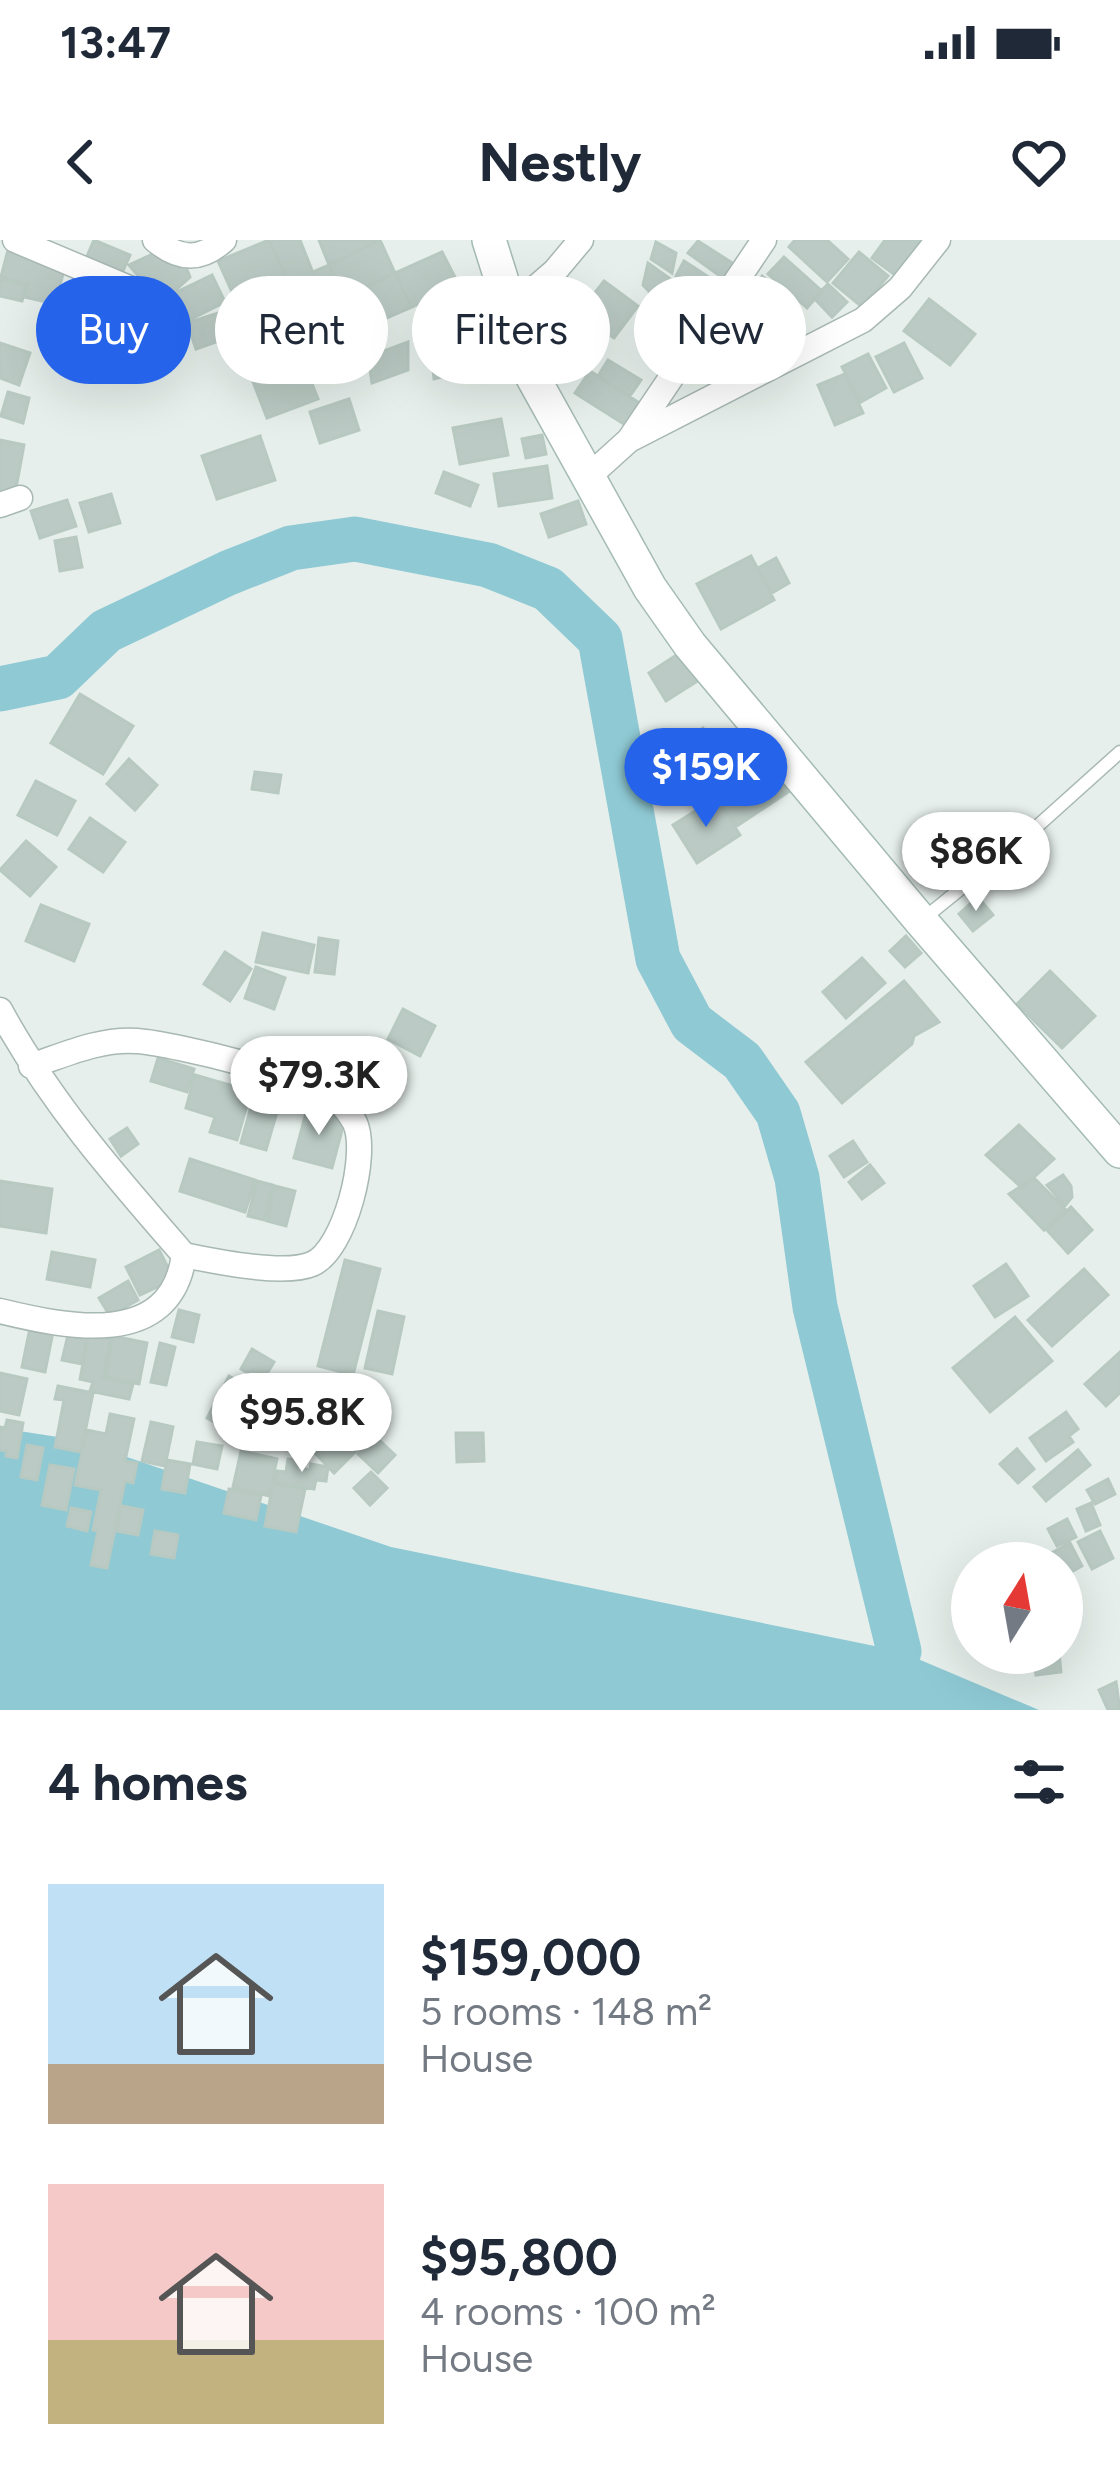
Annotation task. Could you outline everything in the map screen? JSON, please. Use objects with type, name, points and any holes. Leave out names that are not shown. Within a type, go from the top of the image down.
[{"type":"street","points":[[15,240],[101,276]]},
{"type":"street","points":[[155,240],[173,254],[189,257],[212,251],[224,240]]},
{"type":"street","points":[[489,240],[500,276]]},
{"type":"street","points":[[549,276],[580,240]]},
{"type":"street","points":[[588,477],[629,440],[764,240]]},
{"type":"street","points":[[629,440],[862,320],[900,288],[938,240]]},
{"type":"street","points":[[537,384],[650,587],[690,645],[1120,1151]]},
{"type":"street","points":[[0,1010],[31,1066],[91,1149],[184,1256],[282,1267],[311,1264],[334,1247],[347,1216],[358,1152],[356,1125],[338,1100],[313,1086],[232,1061],[136,1040],[98,1044],[31,1066]]},
{"type":"street","points":[[0,1310],[53,1324],[120,1326],[155,1310],[166,1299],[176,1287],[184,1256]]},
{"type":"lane","points":[[921,921],[1120,752]]},
{"type":"water","points":[[0,1428],[77,1440],[391,1547],[899,1651],[1039,1710],[0,1710]]},
{"type":"building","points":[[94,240],[130,255],[121,276],[103,276],[82,268]]},
{"type":"building","points":[[269,240],[300,240],[313,273],[286,276]]},
{"type":"building","points":[[269,240],[286,276],[225,276],[218,261]]},
{"type":"building","points":[[319,240],[380,240],[329,265]]},
{"type":"building","points":[[380,240],[395,273],[334,276],[329,265]]},
{"type":"building","points":[[795,240],[827,240],[848,259],[827,282],[789,247]]},
{"type":"building","points":[[885,240],[926,240],[899,278],[872,258]]},
{"type":"building","points":[[698,241],[734,264],[729,276],[720,276],[688,253]]},
{"type":"building","points":[[656,242],[676,253],[672,273],[651,259]]},
{"type":"building","points":[[9,246],[42,255],[40,264],[64,270],[62,276],[36,276],[36,300],[24,297],[28,284],[1,277]]},
{"type":"building","points":[[157,252],[166,262],[186,267],[190,276],[138,276],[129,265]]},
{"type":"building","points":[[442,252],[454,276],[412,276],[412,307],[395,273]]},
{"type":"building","points":[[859,252],[888,276],[862,307],[833,283]]},
{"type":"building","points":[[784,257],[805,276],[770,276]]},
{"type":"building","points":[[684,261],[707,276],[676,276]]},
{"type":"building","points":[[648,263],[666,276],[645,276]]},
{"type":"building","points":[[329,265],[334,276],[304,276]]},
{"type":"building","points":[[395,273],[412,307],[388,317],[388,276]]},
{"type":"building","points":[[212,275],[215,281],[215,307],[191,319],[191,285]]},
{"type":"building","points":[[806,277],[822,291],[806,307]]},
{"type":"building","points":[[0,279],[26,285],[22,301],[0,296]]},
{"type":"building","points":[[828,284],[847,302],[832,317],[814,298]]},
{"type":"building","points":[[610,285],[634,303],[634,311],[614,338],[610,335]]},
{"type":"building","points":[[929,299],[975,334],[950,365],[904,331]]},
{"type":"building","points":[[215,314],[215,342],[196,349],[191,322]]},
{"type":"building","points":[[408,342],[408,370],[388,377],[388,350]]},
{"type":"building","points":[[0,343],[30,353],[19,385],[0,378]]},
{"type":"building","points":[[904,343],[922,378],[894,392],[876,357]]},
{"type":"building","points":[[868,354],[886,388],[861,402],[842,367]]},
{"type":"building","points":[[610,361],[634,376],[634,384],[638,384],[630,396],[610,384]]},
{"type":"building","points":[[845,374],[863,413],[835,425],[818,385]]},
{"type":"building","points":[[254,384],[312,384],[318,399],[267,418]]},
{"type":"building","points":[[581,384],[610,384],[644,406],[630,428],[575,393]]},
{"type":"building","points":[[8,392],[29,398],[23,423],[1,416]]},
{"type":"building","points":[[349,399],[359,430],[320,443],[310,412]]},
{"type":"building","points":[[501,419],[508,455],[460,464],[453,428]]},
{"type":"building","points":[[542,435],[546,454],[526,458],[522,439]]},
{"type":"building","points":[[260,436],[275,480],[217,499],[202,456]]},
{"type":"building","points":[[0,440],[24,445],[14,499],[0,497]]},
{"type":"building","points":[[547,466],[552,498],[499,506],[494,474]]},
{"type":"building","points":[[444,472],[478,485],[470,506],[436,493]]},
{"type":"building","points":[[111,494],[120,523],[89,532],[80,503]]},
{"type":"building","points":[[67,500],[76,526],[40,538],[31,511]]},
{"type":"building","points":[[578,501],[586,524],[549,537],[541,514]]},
{"type":"building","points":[[76,537],[82,567],[60,571],[55,541]]},
{"type":"building","points":[[751,556],[774,600],[721,629],[697,584]]},
{"type":"building","points":[[776,558],[789,583],[772,593],[758,568]]},
{"type":"building","points":[[681,652],[699,680],[666,701],[649,673]]},
{"type":"building","points":[[80,694],[133,726],[103,774],[51,743]]},
{"type":"building","points":[[703,728],[713,743],[683,762],[674,748]]},
{"type":"building","points":[[739,728],[764,760],[726,789],[701,757]]},
{"type":"building","points":[[129,759],[157,785],[135,810],[107,784]]},
{"type":"building","points":[[769,764],[788,792],[737,826],[718,798]]},
{"type":"building","points":[[255,772],[281,775],[278,793],[252,789]]},
{"type":"building","points":[[36,781],[75,801],[57,835],[18,815]]},
{"type":"building","points":[[716,798],[740,835],[697,863],[673,825]]},
{"type":"building","points":[[90,818],[125,842],[103,872],[69,849]]},
{"type":"building","points":[[26,841],[56,867],[30,896],[0,870]]},
{"type":"building","points":[[978,897],[993,915],[973,931],[959,914]]},
{"type":"building","points":[[41,905],[89,924],[74,961],[26,941]]},
{"type":"building","points":[[263,933],[314,945],[308,973],[256,962]]},
{"type":"building","points":[[906,936],[921,953],[905,967],[890,951]]},
{"type":"building","points":[[319,938],[338,941],[334,974],[315,972]]},
{"type":"building","points":[[225,952],[251,969],[230,1001],[204,984]]},
{"type":"building","points":[[862,958],[885,983],[846,1018],[823,992]]},
{"type":"building","points":[[256,967],[285,978],[274,1009],[245,998]]},
{"type":"building","points":[[1050,971],[1095,1016],[1062,1048],[1017,1004]]},
{"type":"building","points":[[904,981],[939,1022],[914,1036],[912,1044],[842,1103],[806,1062]]},
{"type":"building","points":[[403,1009],[435,1026],[420,1056],[388,1039]]},
{"type":"building","points":[[158,1058],[194,1069],[187,1092],[151,1081]]},
{"type":"building","points":[[195,1075],[251,1091],[237,1140],[210,1132],[215,1117],[186,1108]]},
{"type":"building","points":[[255,1092],[281,1098],[266,1150],[241,1143]]},
{"type":"building","points":[[307,1109],[345,1119],[332,1168],[294,1158]]},
{"type":"building","points":[[1019,1125],[1054,1159],[1022,1188],[986,1155]]},
{"type":"building","points":[[127,1128],[138,1144],[121,1156],[110,1139]]},
{"type":"building","points":[[853,1141],[867,1162],[844,1177],[830,1156]]},
{"type":"building","points":[[190,1159],[255,1180],[245,1212],[180,1191]]},
{"type":"building","points":[[870,1165],[884,1183],[862,1199],[849,1182]]},
{"type":"building","points":[[1063,1175],[1072,1197],[1065,1206],[1047,1185]]},
{"type":"building","points":[[1034,1178],[1065,1209],[1044,1230],[1009,1194]]},
{"type":"building","points":[[0,1181],[52,1189],[46,1233],[0,1226]]},
{"type":"building","points":[[257,1181],[273,1185],[264,1220],[248,1216]]},
{"type":"building","points":[[275,1186],[295,1191],[286,1226],[267,1221]]},
{"type":"building","points":[[1071,1207],[1092,1230],[1068,1253],[1047,1230]]},
{"type":"building","points":[[159,1250],[174,1279],[140,1295],[126,1267]]},
{"type":"building","points":[[52,1252],[95,1260],[90,1287],[47,1279]]},
{"type":"building","points":[[345,1260],[380,1269],[353,1375],[318,1366]]},
{"type":"building","points":[[1006,1264],[1028,1296],[995,1317],[974,1286]]},
{"type":"building","points":[[1084,1269],[1108,1295],[1052,1346],[1028,1320]]},
{"type":"building","points":[[128,1281],[138,1300],[110,1316],[99,1298]]},
{"type":"building","points":[[179,1310],[199,1315],[193,1342],[172,1337]]},
{"type":"building","points":[[378,1311],[404,1317],[392,1374],[365,1368]]},
{"type":"building","points":[[1015,1317],[1052,1361],[990,1412],[953,1368]]},
{"type":"building","points":[[30,1328],[53,1332],[45,1372],[22,1367]]},
{"type":"building","points":[[89,1333],[111,1338],[103,1378],[133,1384],[129,1399],[90,1391],[93,1382],[80,1379]]},
{"type":"building","points":[[68,1335],[87,1339],[82,1364],[62,1360]]},
{"type":"building","points":[[113,1336],[147,1343],[139,1384],[105,1377]]},
{"type":"building","points":[[160,1343],[175,1347],[166,1385],[151,1382]]},
{"type":"building","points":[[252,1349],[274,1362],[262,1382],[241,1369]]},
{"type":"building","points":[[1120,1352],[1120,1393],[1106,1406],[1085,1384]]},
{"type":"building","points":[[0,1373],[27,1379],[19,1415],[0,1411]]},
{"type":"building","points":[[229,1376],[263,1395],[241,1436],[207,1418]]},
{"type":"building","points":[[58,1386],[93,1393],[81,1452],[55,1447],[64,1400],[55,1399]]},
{"type":"building","points":[[323,1386],[372,1435],[334,1473],[298,1435],[303,1402]]},
{"type":"building","points":[[1066,1412],[1078,1429],[1069,1436],[1073,1442],[1046,1461],[1030,1438]]},
{"type":"building","points":[[110,1414],[134,1419],[125,1461],[137,1463],[133,1483],[125,1481],[107,1568],[91,1565],[101,1490],[75,1485],[87,1430],[106,1434]]},
{"type":"building","points":[[7,1420],[23,1423],[17,1458],[0,1450],[0,1427],[5,1428]]},
{"type":"building","points":[[151,1422],[173,1427],[165,1466],[142,1461]]},
{"type":"building","points":[[456,1433],[483,1433],[484,1461],[457,1462]]},
{"type":"building","points":[[375,1436],[395,1455],[378,1473],[358,1454]]},
{"type":"building","points":[[197,1442],[222,1446],[217,1469],[193,1464]]},
{"type":"building","points":[[27,1445],[43,1448],[37,1480],[21,1477]]},
{"type":"building","points":[[1017,1449],[1034,1469],[1018,1483],[1000,1464]]},
{"type":"building","points":[[1078,1450],[1090,1465],[1046,1501],[1034,1487]]},
{"type":"building","points":[[241,1451],[277,1459],[269,1496],[233,1487]]},
{"type":"building","points":[[288,1459],[302,1461],[300,1468],[310,1470],[311,1464],[328,1467],[326,1481],[316,1480],[314,1489],[275,1482],[277,1471],[286,1472]]},
{"type":"building","points":[[167,1460],[190,1464],[185,1493],[162,1489]]},
{"type":"building","points":[[50,1465],[74,1469],[66,1510],[42,1505]]},
{"type":"building","points":[[371,1472],[387,1488],[370,1505],[354,1488]]},
{"type":"building","points":[[1108,1479],[1115,1494],[1095,1504],[1087,1490]]},
{"type":"building","points":[[273,1484],[305,1489],[296,1532],[265,1526]]},
{"type":"building","points":[[229,1489],[261,1496],[256,1520],[224,1513]]},
{"type":"building","points":[[1091,1503],[1100,1525],[1086,1531],[1077,1509]]},
{"type":"building","points":[[122,1506],[143,1510],[138,1535],[117,1531]]},
{"type":"building","points":[[71,1508],[91,1512],[87,1531],[67,1526]]},
{"type":"building","points":[[1067,1519],[1076,1537],[1055,1542],[1048,1529]]},
{"type":"building","points":[[155,1531],[178,1535],[174,1558],[151,1554]]},
{"type":"building","points":[[1100,1531],[1113,1558],[1092,1569],[1083,1542],[1078,1542]]},
{"type":"building","points":[[1116,1682],[1120,1710],[1108,1710],[1099,1690]]},
{"type":"waterway","points":[[0,689],[58,677],[106,631],[228,573],[291,548],[355,539],[488,565],[548,589],[600,639],[658,959],[692,1023],[742,1061],[778,1113],[797,1178],[815,1307],[899,1651]]}]
